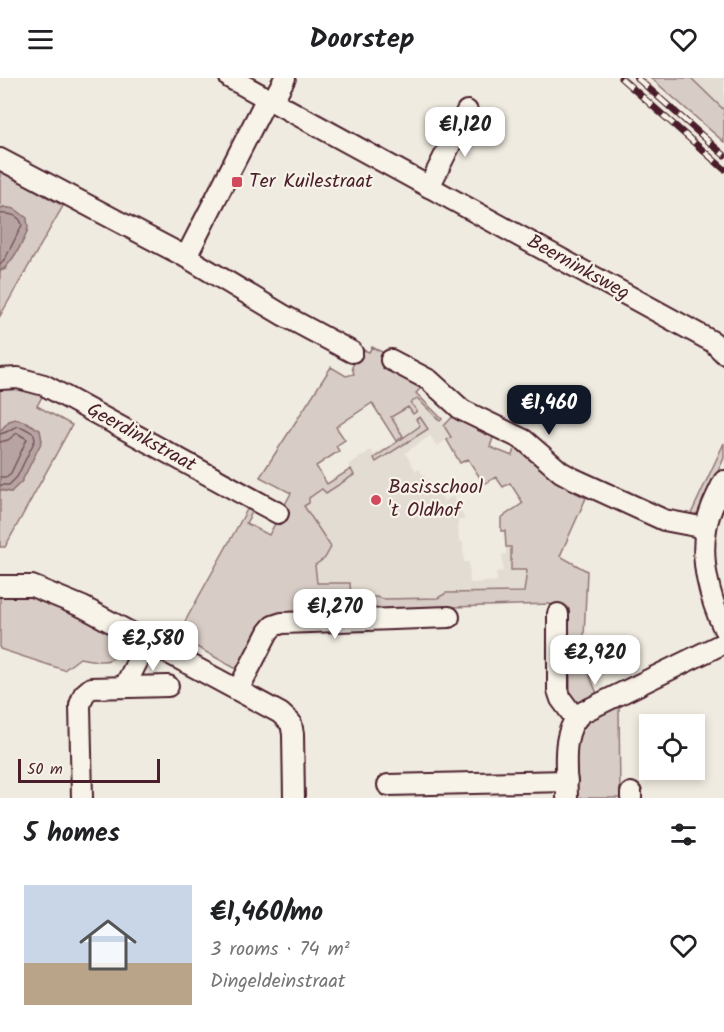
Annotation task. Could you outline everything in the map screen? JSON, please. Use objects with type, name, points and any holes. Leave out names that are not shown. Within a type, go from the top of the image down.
[{"type":"street","name":"Beerninksweg","points":[[230,78],[713,342],[724,353]]},
{"type":"street","points":[[186,257],[269,100],[285,78]]},
{"type":"street","points":[[429,187],[467,111]]},
{"type":"street","points":[[0,159],[186,257],[283,315],[352,352]]},
{"type":"street","points":[[390,360],[429,380],[462,410],[524,440],[561,472],[572,478],[664,520],[706,528]]},
{"type":"street","name":"Geerdinkstraat","points":[[0,379],[18,378],[44,385],[278,513]]},
{"type":"street","points":[[724,481],[711,509],[706,528],[706,570],[717,614],[724,629]]},
{"type":"street","points":[[0,586],[32,586],[83,607],[280,713],[291,723],[293,734],[294,798]]},
{"type":"street","points":[[558,614],[558,690],[561,699],[575,718]]},
{"type":"street","points":[[238,690],[273,626],[282,623],[449,617]]},
{"type":"street","points":[[125,686],[147,642]]},
{"type":"street","points":[[388,785],[567,790],[567,735],[575,718],[724,643]]},
{"type":"street","points":[[82,798],[80,705],[84,694],[91,688],[168,686]]},
{"type":"shaded area","points":[[651,78],[691,78],[724,110],[724,142]]},
{"type":"shaded area","points":[[660,78],[724,78],[724,135]]},
{"type":"shaded area","points":[[0,170],[63,206],[0,316],[0,271],[6,269],[3,207],[0,209]]},
{"type":"shaded area","points":[[372,347],[384,353],[380,362],[421,379],[425,384],[416,393],[442,419],[440,421],[417,398],[411,403],[417,411],[413,414],[408,407],[391,417],[403,436],[396,441],[372,403],[336,427],[345,440],[336,446],[339,451],[316,466],[327,484],[351,469],[354,475],[326,493],[322,489],[309,498],[309,503],[304,506],[331,547],[325,558],[315,565],[317,583],[350,583],[351,597],[384,599],[438,598],[446,593],[524,592],[527,570],[511,570],[511,547],[506,547],[505,531],[501,531],[501,518],[523,503],[510,483],[503,487],[496,477],[484,484],[468,459],[460,463],[447,440],[451,437],[444,426],[455,414],[494,435],[490,447],[512,456],[517,445],[569,484],[572,491],[586,498],[560,556],[587,571],[583,659],[598,696],[577,705],[565,694],[570,688],[569,609],[552,609],[550,604],[292,612],[240,671],[177,636],[249,506],[254,509],[246,523],[269,535],[291,493],[260,477],[331,367],[346,376],[354,374],[352,367],[361,349],[369,352]]},
{"type":"shaded area","points":[[0,387],[31,387],[44,393],[37,406],[72,425],[5,547],[0,547],[0,490],[11,492],[0,433]]},
{"type":"shaded area","name":"Basisschool 't Oldhof","points":[[417,398],[440,421],[442,419],[447,423],[444,426],[451,437],[437,446],[430,436],[405,453],[416,471],[419,469],[430,485],[434,484],[444,501],[453,496],[463,514],[464,520],[458,520],[459,541],[463,542],[464,562],[469,562],[470,583],[497,581],[496,572],[503,571],[502,555],[506,554],[506,547],[511,547],[528,570],[524,592],[446,593],[438,598],[384,599],[351,597],[350,583],[316,583],[318,529],[304,506],[309,502],[309,498],[323,489],[325,493],[354,474],[348,465],[371,450],[374,455],[403,436],[391,417],[408,406],[416,412],[411,403]]},
{"type":"shaded area","points":[[420,417],[428,429],[376,462],[374,458],[420,426],[416,419]]},
{"type":"shaded area","points":[[724,443],[724,458],[701,509],[690,516]]},
{"type":"shaded area","points":[[0,593],[54,601],[126,632],[120,650],[116,656],[106,661],[80,658],[64,670],[0,649]]},
{"type":"shaded area","points":[[619,705],[620,798],[574,798],[574,761],[579,734],[591,721]]},
{"type":"water","points":[[3,207],[15,209],[27,218],[28,228],[17,252],[0,271],[0,209]]},
{"type":"water","points":[[16,419],[40,430],[42,441],[22,481],[11,492],[0,490],[0,431],[9,421]]},
{"type":"railway","points":[[621,78],[724,169]]},
{"type":"railway","points":[[637,78],[724,155]]},
{"type":"place","name":"Ter Kuilestraat","points":[[237,182]]},
{"type":"place","name":"Basisschool 't Oldhof","points":[[376,500]]}]
